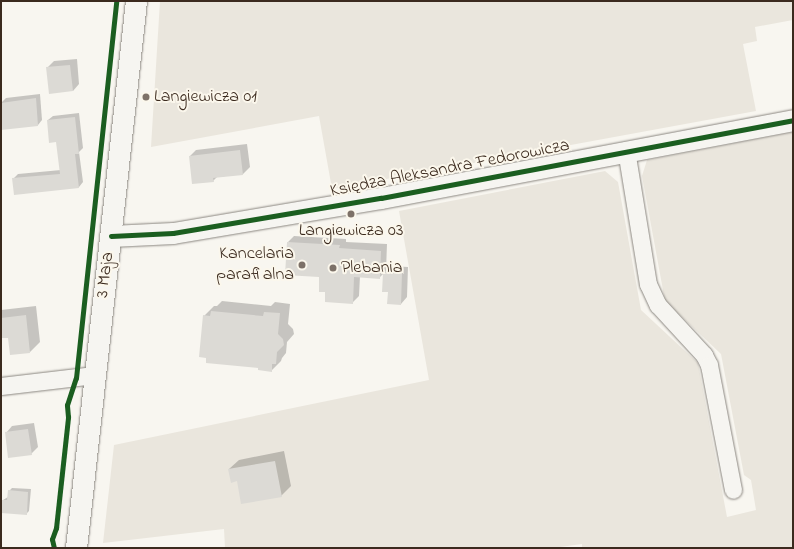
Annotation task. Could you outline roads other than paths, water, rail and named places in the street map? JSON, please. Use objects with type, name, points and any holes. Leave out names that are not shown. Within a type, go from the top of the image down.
[{"type":"street","name":"3 Maja","points":[[76,548],[136,1]]},
{"type":"street","name":"Księdza Aleksandra Fedorowicza","points":[[111,236],[173,233],[388,196],[626,150],[793,120]]},
{"type":"street","points":[[626,150],[648,284],[658,305],[704,355],[709,365],[733,490]]},
{"type":"street","points":[[1,386],[94,375]]},
{"type":"place","name":"Langiewicza 01","points":[[146,97]]},
{"type":"place","name":"Langiewicza 03","points":[[351,214]]},
{"type":"place","name":"Kancelaria parafialna","points":[[302,265]]},
{"type":"place","name":"Plebania","points":[[333,268]]}]
